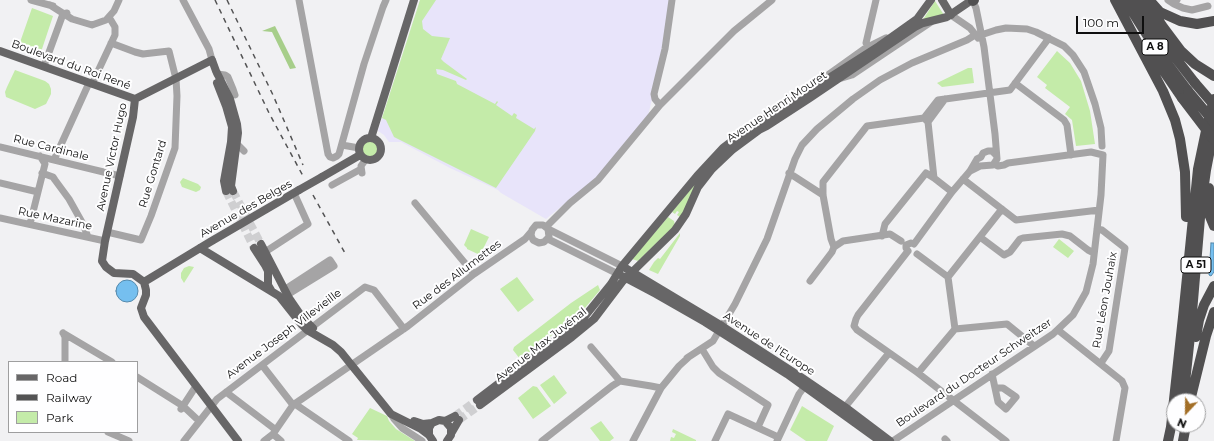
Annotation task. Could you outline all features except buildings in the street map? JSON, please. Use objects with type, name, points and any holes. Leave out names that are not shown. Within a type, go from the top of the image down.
[{"type":"highway","points":[[1116,0],[1156,62],[1185,94],[1214,140]]},
{"type":"highway","points":[[1116,0],[1163,90],[1175,120],[1180,139],[1187,192],[1183,317]]},
{"type":"highway","name":"A 8","points":[[1125,0],[1185,94],[1214,122]]},
{"type":"highway","name":"A 8","points":[[1135,0],[1167,47],[1214,105]]},
{"type":"highway","points":[[1145,0],[1181,51],[1210,74]]},
{"type":"highway","points":[[1150,0],[1160,12],[1180,21],[1197,24],[1214,21]]},
{"type":"highway","name":"A 51","points":[[1168,441],[1171,427],[1198,169],[1214,99]]},
{"type":"highway","name":"A 51","points":[[1184,393],[1201,206],[1214,129]]},
{"type":"highway","points":[[1214,147],[1210,170],[1208,208],[1210,219],[1214,226]]},
{"type":"highway","points":[[1191,393],[1199,320],[1204,305],[1214,286]]},
{"type":"highway","points":[[1192,393],[1206,336],[1214,312]]},
{"type":"main road","points":[[371,138],[414,0]]},
{"type":"main road","name":"Avenue Henri Mouret","points":[[622,266],[712,158],[732,140],[871,51],[917,19],[931,0]]},
{"type":"main road","points":[[942,0],[951,15]]},
{"type":"main road","name":"Avenue Henri Mouret","points":[[629,276],[675,230],[686,214],[698,188],[719,161],[732,150],[759,130],[838,80],[871,51],[923,23],[951,15],[973,0]]},
{"type":"main road","name":"Boulevard du Roi René","points":[[0,51],[135,99]]},
{"type":"main road","points":[[210,61],[230,100],[237,124],[233,146]]},
{"type":"main road","points":[[210,61],[232,127],[233,146],[230,191]]},
{"type":"main road","name":"Avenue Victor Hugo","points":[[144,282],[133,274],[116,274],[106,267],[102,261],[105,241],[133,117],[135,99],[210,61]]},
{"type":"main road","points":[[371,138],[374,138],[379,143],[380,152],[374,159],[362,154],[359,145],[364,139],[371,138]]},
{"type":"main road","name":"Avenue des Belges","points":[[144,282],[362,154]]},
{"type":"main road","points":[[270,290],[268,285],[268,271],[257,246],[265,252],[279,281],[310,329]]},
{"type":"main road","points":[[200,248],[279,296],[302,325],[334,345],[354,364],[389,407],[396,413],[417,423],[423,424],[457,418],[450,438],[447,441]]},
{"type":"main road","points":[[622,266],[629,276]]},
{"type":"main road","name":"Avenue Max Juvénal","points":[[622,266],[611,284],[581,321],[478,402],[587,325],[629,276]]},
{"type":"main road","points":[[618,274],[629,276]]},
{"type":"main road","name":"Avenue de l'Europe","points":[[629,276],[720,329],[844,407],[891,441]]},
{"type":"main road","points":[[144,282],[146,294],[141,308],[144,316],[238,441]]},
{"type":"main road","points":[[354,364],[378,399],[391,414],[421,429],[428,439]]},
{"type":"main road","name":"Avenue de l'Europe","points":[[806,384],[880,441]]},
{"type":"main road","points":[[445,421],[449,424],[452,432]]},
{"type":"main road","points":[[428,439],[428,428],[432,422]]},
{"type":"street","points":[[31,0],[50,5],[66,13],[94,21],[109,17],[114,11],[119,0]]},
{"type":"street","points":[[183,0],[209,49],[210,61]]},
{"type":"street","points":[[298,0],[329,156],[333,158],[337,156],[342,145],[381,4],[386,0]]},
{"type":"street","points":[[660,105],[654,97],[654,94],[665,50],[672,0]]},
{"type":"street","points":[[547,228],[570,203],[598,180],[660,105],[734,31],[772,0]]},
{"type":"street","points":[[871,51],[866,43],[876,0]]},
{"type":"street","points":[[973,0],[976,8],[978,35]]},
{"type":"street","points":[[1173,1],[1183,8],[1192,10],[1208,6]]},
{"type":"street","points":[[44,66],[66,13]]},
{"type":"street","points":[[951,15],[970,28],[978,35],[983,43],[995,134],[996,159],[991,166],[980,166],[970,171]]},
{"type":"street","points":[[54,160],[70,124],[112,43],[116,30],[109,17]]},
{"type":"street","points":[[838,80],[852,75],[933,21]]},
{"type":"street","name":"Boulevard du Docteur Schweitzer","points":[[720,329],[735,304],[767,239],[795,159],[802,145],[817,129],[860,94],[880,80],[912,63],[978,35],[1006,28],[1027,29],[1064,46],[1073,55],[1084,72],[1095,104],[1101,128],[1099,149],[1099,210],[1094,252],[1086,292],[1073,315],[1058,330],[891,441]]},
{"type":"street","points":[[834,247],[830,239],[823,195],[823,182],[867,126],[926,120],[945,99],[1010,90],[1049,38]]},
{"type":"street","points":[[112,43],[143,54],[169,51],[176,78]]},
{"type":"street","points":[[217,74],[225,75],[228,78],[234,89],[235,95]]},
{"type":"street","name":"Rue Gontard","points":[[107,232],[142,240],[175,148],[176,78]]},
{"type":"street","points":[[1015,83],[1064,120],[1067,124],[1071,155]]},
{"type":"street","points":[[926,120],[934,178]]},
{"type":"street","points":[[995,134],[988,151],[983,153],[981,157],[977,159],[970,171],[952,192],[914,244],[909,243],[906,245],[908,252],[858,315],[854,326],[857,330],[954,400],[1004,440]]},
{"type":"street","points":[[332,185],[361,171],[362,154],[342,145]]},
{"type":"street","name":"Rue Cardinale","points":[[0,146],[120,176]]},
{"type":"street","points":[[233,146],[240,146],[244,151]]},
{"type":"street","points":[[988,151],[992,151],[998,166],[1008,163],[1071,155],[1099,149]]},
{"type":"street","points":[[30,224],[45,164],[40,156]]},
{"type":"street","points":[[981,157],[982,162],[986,166]]},
{"type":"street","points":[[663,211],[712,158]]},
{"type":"street","points":[[42,173],[53,177],[56,180],[83,224],[88,237]]},
{"type":"street","points":[[790,173],[823,195]]},
{"type":"street","points":[[882,236],[885,224],[926,173],[952,192]]},
{"type":"street","points":[[963,179],[1016,220],[1099,210]]},
{"type":"street","points":[[0,183],[38,192]]},
{"type":"street","points":[[265,252],[308,224],[297,192]]},
{"type":"street","points":[[416,203],[474,274]]},
{"type":"street","points":[[948,277],[1002,209]]},
{"type":"street","name":"Rue Mazarine","points":[[0,218],[105,241]]},
{"type":"street","points":[[548,239],[544,242],[538,243],[529,236],[536,225],[543,225],[622,266]]},
{"type":"street","points":[[547,228],[549,234],[548,239]]},
{"type":"street","name":"Rue Léon Jouhaix","points":[[1097,230],[1102,230],[1125,248],[1109,351],[1101,363]]},
{"type":"street","points":[[810,281],[828,258],[834,247],[843,241],[890,234],[901,241]]},
{"type":"street","points":[[980,237],[1004,254],[1010,252],[1020,239],[1023,238],[1066,234],[1088,250],[1094,252]]},
{"type":"street","name":"Rue des Allumettes","points":[[294,404],[404,329],[474,274],[529,236]]},
{"type":"street","points":[[548,239],[618,274]]},
{"type":"street","points":[[917,254],[948,277],[955,329]]},
{"type":"street","points":[[330,260],[334,266],[286,292],[330,260]]},
{"type":"street","points":[[268,277],[275,278],[279,281]]},
{"type":"street","name":"Avenue Joseph Villevieille","points":[[184,441],[214,402],[365,287],[374,290],[404,329]]},
{"type":"street","points":[[918,373],[955,329],[1007,324],[1034,346]]},
{"type":"street","points":[[687,358],[713,341],[720,329]]},
{"type":"street","points":[[633,441],[661,388],[679,366],[696,349],[720,329]]},
{"type":"street","points":[[1058,330],[1124,383],[1125,388],[1116,441]]},
{"type":"street","points":[[65,361],[65,337],[63,333],[110,361]]},
{"type":"street","points":[[592,347],[620,381]]},
{"type":"street","points":[[702,349],[718,373],[768,405],[758,427]]},
{"type":"street","points":[[844,407],[889,353]]},
{"type":"street","points":[[262,365],[294,404],[349,441]]},
{"type":"street","points":[[992,374],[995,388]]},
{"type":"street","points":[[138,378],[199,420]]},
{"type":"street","points":[[542,441],[620,381],[661,388]]},
{"type":"street","points":[[715,441],[728,414],[758,427],[778,439],[799,394],[806,384]]},
{"type":"street","points":[[182,407],[196,386]]},
{"type":"street","points":[[226,392],[274,432],[281,441]]},
{"type":"street","points":[[264,441],[274,432],[294,404]]},
{"type":"street","points":[[110,433],[130,441]]},
{"type":"shaded area","points":[[420,0],[670,0],[656,82],[648,116],[600,175],[546,219],[498,190],[450,168],[401,142],[389,142],[384,135],[378,131]]},
{"type":"green space","points":[[420,0],[436,0],[422,21],[423,29],[432,36],[450,38],[441,59],[467,79],[466,80],[443,70],[436,69],[437,74],[456,81],[457,84],[495,104],[497,101],[498,102],[496,105],[512,116],[514,113],[517,115],[516,118],[534,129],[536,127],[535,131],[496,188],[394,137],[386,120],[382,118]]},
{"type":"green space","points":[[935,1],[944,15],[918,23],[924,18]]},
{"type":"green space","points":[[32,8],[53,16],[40,55],[18,48]]},
{"type":"green space","points":[[275,26],[296,68],[290,69],[272,32],[262,31]]},
{"type":"green space","points":[[1057,51],[1070,63],[1081,81],[1090,111],[1095,144],[1076,146],[1072,120],[1065,114],[1070,107],[1045,88],[1047,85],[1037,77]]},
{"type":"green space","points":[[968,68],[972,68],[974,83],[942,87],[937,83]]},
{"type":"green space","points":[[15,70],[45,81],[49,84],[51,94],[46,104],[35,109],[6,97],[5,92]]},
{"type":"green space","points":[[370,141],[376,143],[378,149],[376,155],[370,157],[364,155],[362,149],[364,143]]},
{"type":"green space","points":[[724,153],[680,217],[677,215],[679,212],[677,211],[675,214],[672,212],[708,168]]},
{"type":"green space","points":[[183,178],[198,184],[201,187],[200,190],[196,192],[182,187],[180,182]]},
{"type":"green space","points":[[668,217],[674,221],[675,225],[638,261],[632,259]]},
{"type":"green space","points":[[471,229],[489,237],[480,255],[467,249],[464,245]]},
{"type":"green space","points":[[680,233],[680,236],[658,274],[649,270],[658,258],[660,259]]},
{"type":"green space","points":[[1059,239],[1074,251],[1068,258],[1053,247]]},
{"type":"green space","points":[[189,266],[194,267],[184,283],[181,278],[181,273],[184,268]]},
{"type":"green space","points":[[517,277],[534,300],[518,312],[500,289]]},
{"type":"green space","points":[[598,285],[600,290],[579,315],[520,359],[513,350],[514,347],[571,303]]},
{"type":"green space","points":[[554,375],[567,393],[554,404],[540,385]]},
{"type":"green space","points":[[533,386],[537,387],[551,406],[533,419],[518,398]]},
{"type":"green space","points":[[802,406],[834,426],[827,441],[806,441],[790,430]]},
{"type":"green space","points":[[370,408],[387,416],[389,421],[396,429],[415,441],[357,440],[358,438],[352,434]]},
{"type":"green space","points":[[601,421],[614,438],[610,441],[600,441],[590,428]]},
{"type":"green space","points":[[673,429],[696,441],[670,441],[671,437],[674,438],[676,434],[672,432]]},
{"type":"water","points":[[1211,243],[1214,243],[1214,272],[1211,276],[1209,275]]},
{"type":"water","points":[[127,280],[135,283],[138,291],[135,299],[127,302],[119,299],[116,291],[119,283]]},
{"type":"tunnel","points":[[226,191],[254,248]]},
{"type":"tunnel","points":[[233,191],[261,244]]},
{"type":"tunnel","points":[[455,416],[477,400]]},
{"type":"tunnel","points":[[459,420],[480,405]]},
{"type":"railway","points":[[215,0],[269,113],[303,176]]},
{"type":"railway","points":[[227,0],[273,95],[303,165]]},
{"type":"railway","points":[[313,195],[346,255]]}]
